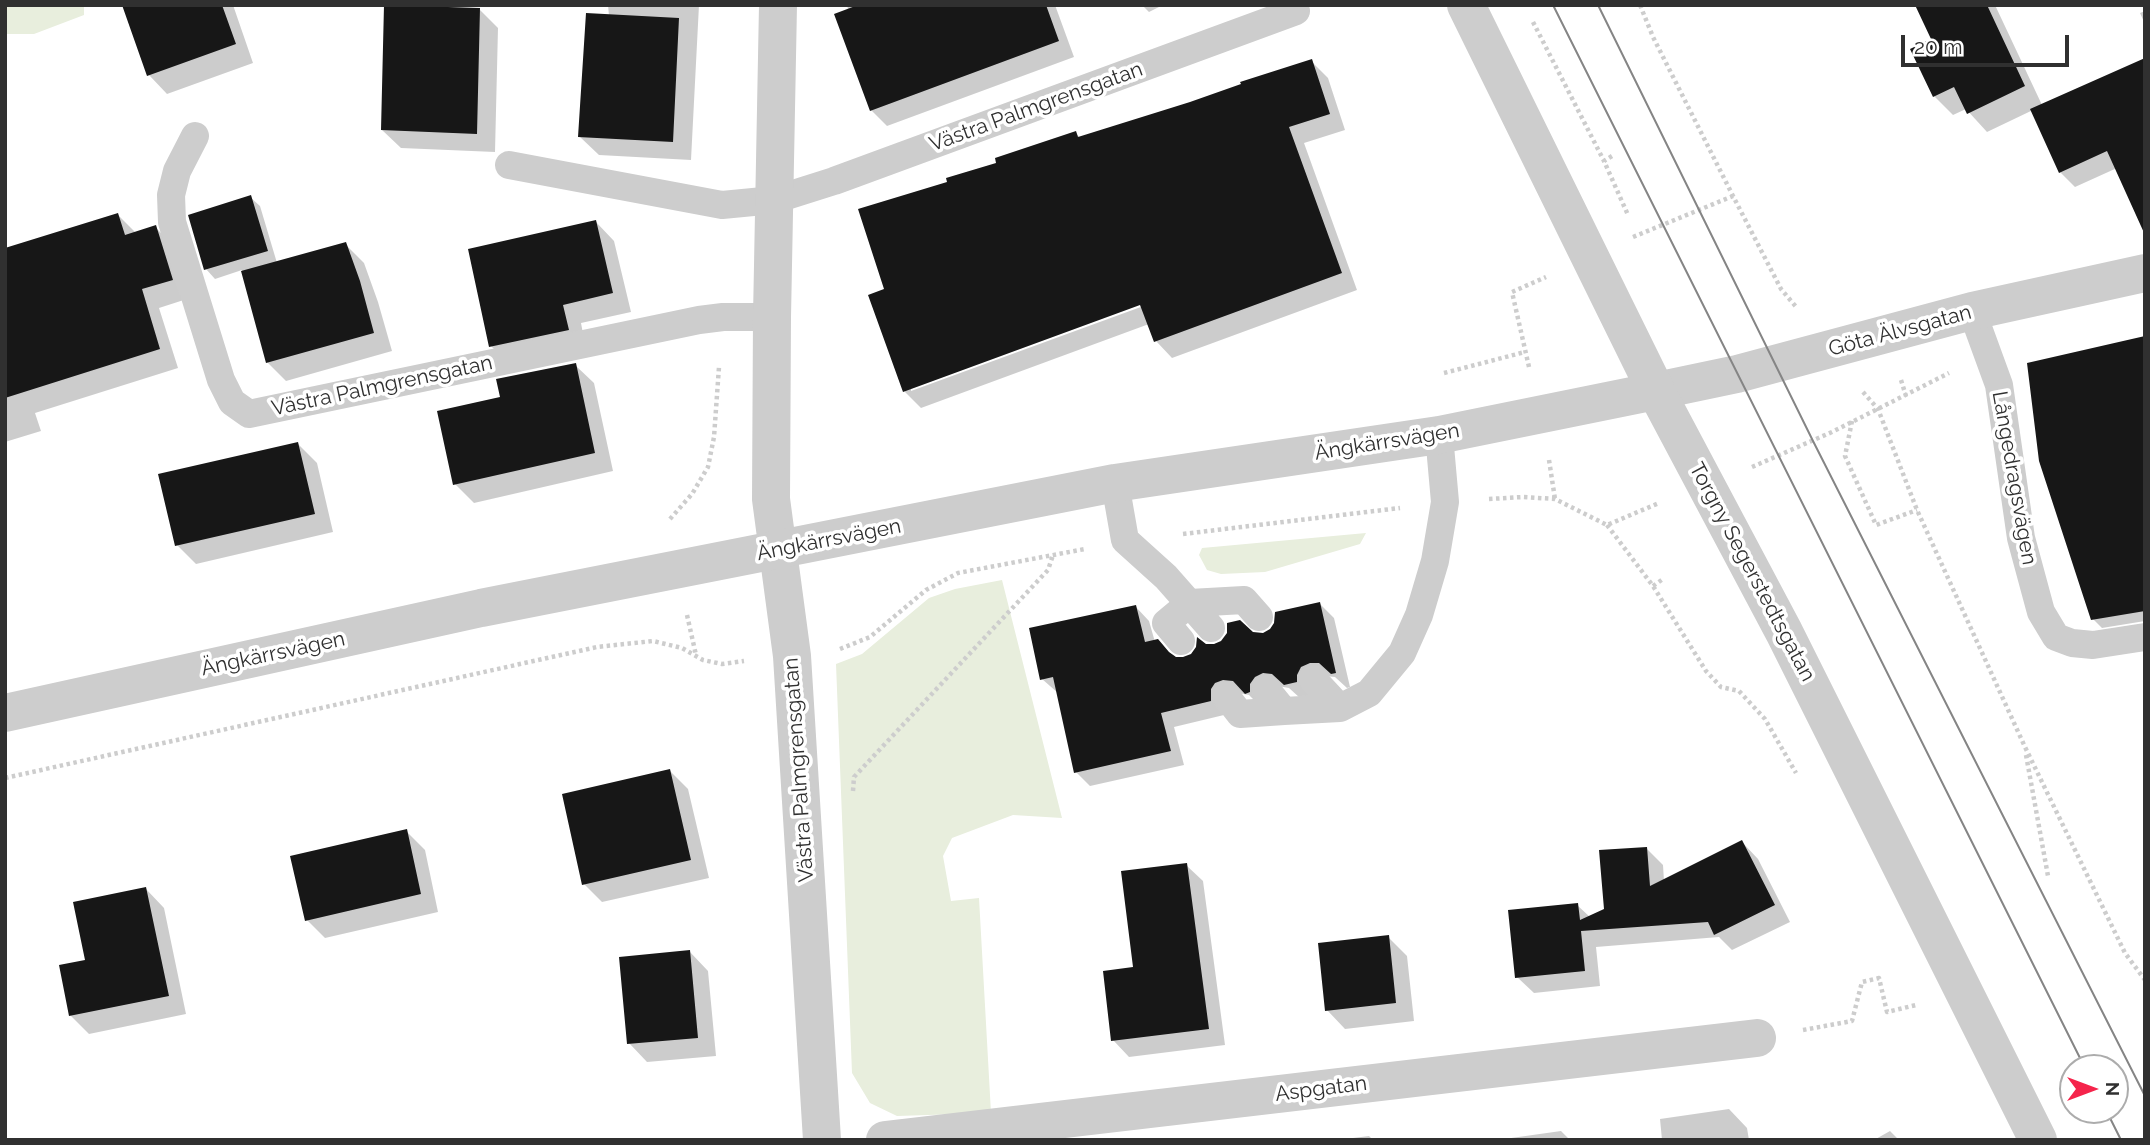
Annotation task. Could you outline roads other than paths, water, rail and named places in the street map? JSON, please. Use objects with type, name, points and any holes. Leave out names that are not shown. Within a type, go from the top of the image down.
[{"type":"street","name":"Västra Palmgrensgatan","points":[[778,5],[771,499],[792,656],[822,1140]]},
{"type":"street","name":"Torgny Segerstedtsgatan","points":[[1466,5],[1656,391],[1815,694],[2038,1140]]},
{"type":"street","name":"Göta Älvsgatan","points":[[1656,391],[1737,374],[1972,311],[2145,273]]},
{"type":"street","name":"Ängkärrsvägen","points":[[5,713],[481,607],[1115,484],[1439,435],[1656,391]]},
{"type":"street","name":"Aspgatan","points":[[885,1140],[1757,1038]]},
{"type":"lane","name":"Västra Palmgrensgatan","points":[[774,200],[834,181],[1296,11]]},
{"type":"lane","name":"Västra Palmgrensgatan","points":[[195,136],[177,171],[171,195],[172,222],[221,380],[232,402],[249,414],[665,326],[723,317],[772,317]]},
{"type":"lane","points":[[509,165],[722,205],[774,200]]},
{"type":"lane","name":"Långedragsvägen","points":[[1972,311],[1999,385],[2021,538],[2041,612],[2056,637],[2072,643],[2093,645],[2145,637]]},
{"type":"lane","points":[[1226,695],[1240,713],[1340,708],[1369,693],[1402,653],[1419,614],[1435,561],[1446,502],[1439,435]]},
{"type":"lane","points":[[1115,484],[1125,541],[1166,577],[1211,628]]},
{"type":"lane","points":[[1181,640],[1166,622],[1190,603],[1244,600],[1259,617]]},
{"type":"lane","points":[[1313,679],[1340,708]]},
{"type":"lane","points":[[1266,689],[1284,710]]},
{"type":"tram line","points":[[1553,5],[2078,1054]]},
{"type":"tram line","points":[[1598,5],[1813,441],[2145,1096]]},
{"type":"tram line","points":[[2113,1124],[2121,1140]]}]
